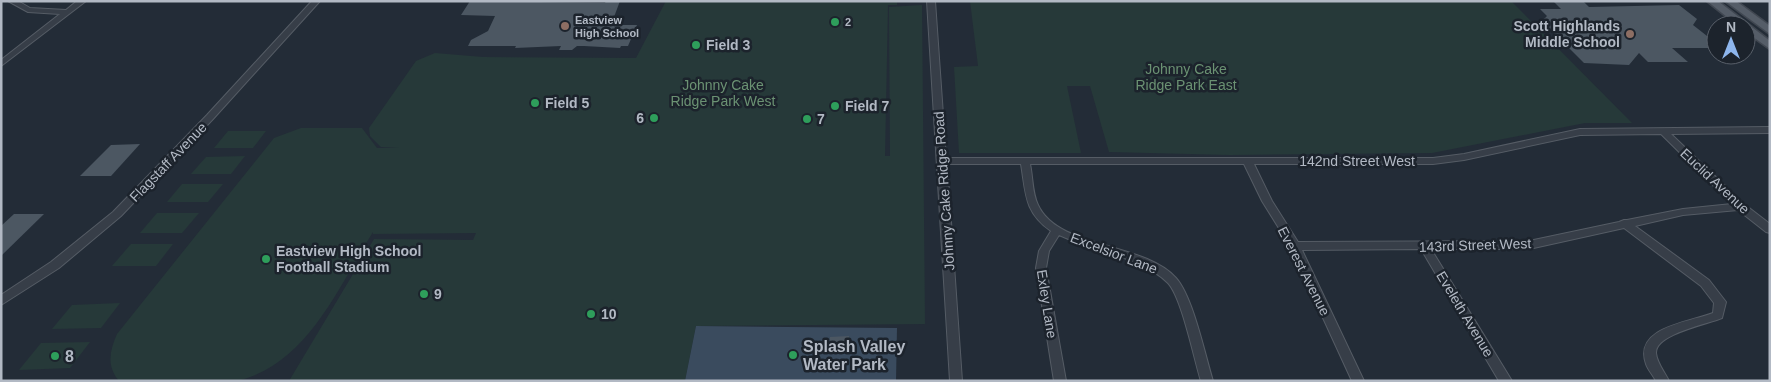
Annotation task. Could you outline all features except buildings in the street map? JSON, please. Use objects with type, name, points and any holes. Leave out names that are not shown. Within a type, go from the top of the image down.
[{"type":"main road","points":[[1712,1],[1730,15]]},
{"type":"main road","points":[[1730,1],[1769,30]]},
{"type":"main road","points":[[1756,36],[1770,46]]},
{"type":"street","points":[[12,1],[28,10],[68,12]]},
{"type":"street","points":[[1,64],[82,1]]},
{"type":"street","name":"Flagstaff Avenue","points":[[1,301],[55,265],[128,203],[316,1]]},
{"type":"street","name":"Johnny Cake Ridge Road","points":[[931,1],[956,381]]},
{"type":"street","name":"Euclid Avenue","points":[[1662,130],[1740,206],[1770,230]]},
{"type":"street","name":"142nd Street West","points":[[942,161],[1433,161],[1464,157],[1580,132],[1770,130]]},
{"type":"street","name":"Excelsior Lane","points":[[1025,161],[1034,206],[1042,219],[1057,230],[1148,264],[1171,279],[1181,297],[1207,381]]},
{"type":"street","name":"Everest Avenue","points":[[1248,162],[1267,201],[1295,246],[1358,381]]},
{"type":"street","name":"143rd Street West","points":[[1295,246],[1529,245],[1624,223],[1683,212],[1740,206]]},
{"type":"street","points":[[1624,223],[1705,283],[1720,302],[1718,315],[1661,333],[1652,341],[1650,359],[1664,381]]},
{"type":"street","name":"Exley Lane","points":[[1057,230],[1044,250],[1041,268],[1060,381]]},
{"type":"street","name":"Eveleth Avenue","points":[[1424,246],[1506,381]]},
{"type":"green space","name":"Johnny Cake Ridge Park West","points":[[666,1],[897,1],[897,5],[888,5],[885,156],[890,156],[889,7],[922,5],[925,324],[696,326],[685,381],[289,381],[374,239],[473,240],[476,233],[373,234],[373,232],[318,321],[302,341],[283,358],[262,372],[237,381],[119,381],[112,370],[110,358],[117,334],[274,138],[301,128],[362,128],[377,148],[399,148],[381,147],[370,136],[369,128],[416,61],[435,53],[483,57],[636,58]]},
{"type":"green space","name":"Johnny Cake Ridge Park East","points":[[970,1],[1511,1],[1632,123],[1585,123],[1432,153],[1230,155],[1109,152],[1090,86],[1067,86],[1081,153],[959,153],[954,67],[978,66]]},
{"type":"green space","points":[[228,131],[266,131],[253,148],[214,148]]},
{"type":"green space","points":[[245,156],[231,174],[191,174],[206,157]]},
{"type":"green space","points":[[182,184],[223,184],[208,202],[167,202]]},
{"type":"green space","points":[[157,213],[199,213],[182,233],[140,233]]},
{"type":"green space","points":[[131,244],[173,244],[156,266],[112,266]]},
{"type":"green space","name":"8","points":[[120,303],[101,328],[52,329],[72,305]]},
{"type":"green space","name":"8","points":[[90,342],[70,368],[19,370],[41,343]]},
{"type":"water","name":"Splash Valley Water Park","points":[[696,326],[897,328],[896,381],[685,381]]},
{"type":"place","name":"2","points":[[835,22]]},
{"type":"place","name":"Eastview High School","points":[[565,26]]},
{"type":"place","name":"Scott Highlands Middle School","points":[[1630,34]]},
{"type":"place","name":"Field 3","points":[[696,45]]},
{"type":"place","name":"Field 5","points":[[535,103]]},
{"type":"place","name":"Field 7","points":[[835,106]]},
{"type":"place","name":"6","points":[[654,118]]},
{"type":"place","name":"7","points":[[807,119]]},
{"type":"place","name":"Eastview High School Football Stadium","points":[[266,259]]},
{"type":"place","name":"9","points":[[424,294]]},
{"type":"place","name":"10","points":[[591,314]]},
{"type":"place","name":"Splash Valley Water Park","points":[[793,355]]},
{"type":"place","name":"8","points":[[55,356]]}]
